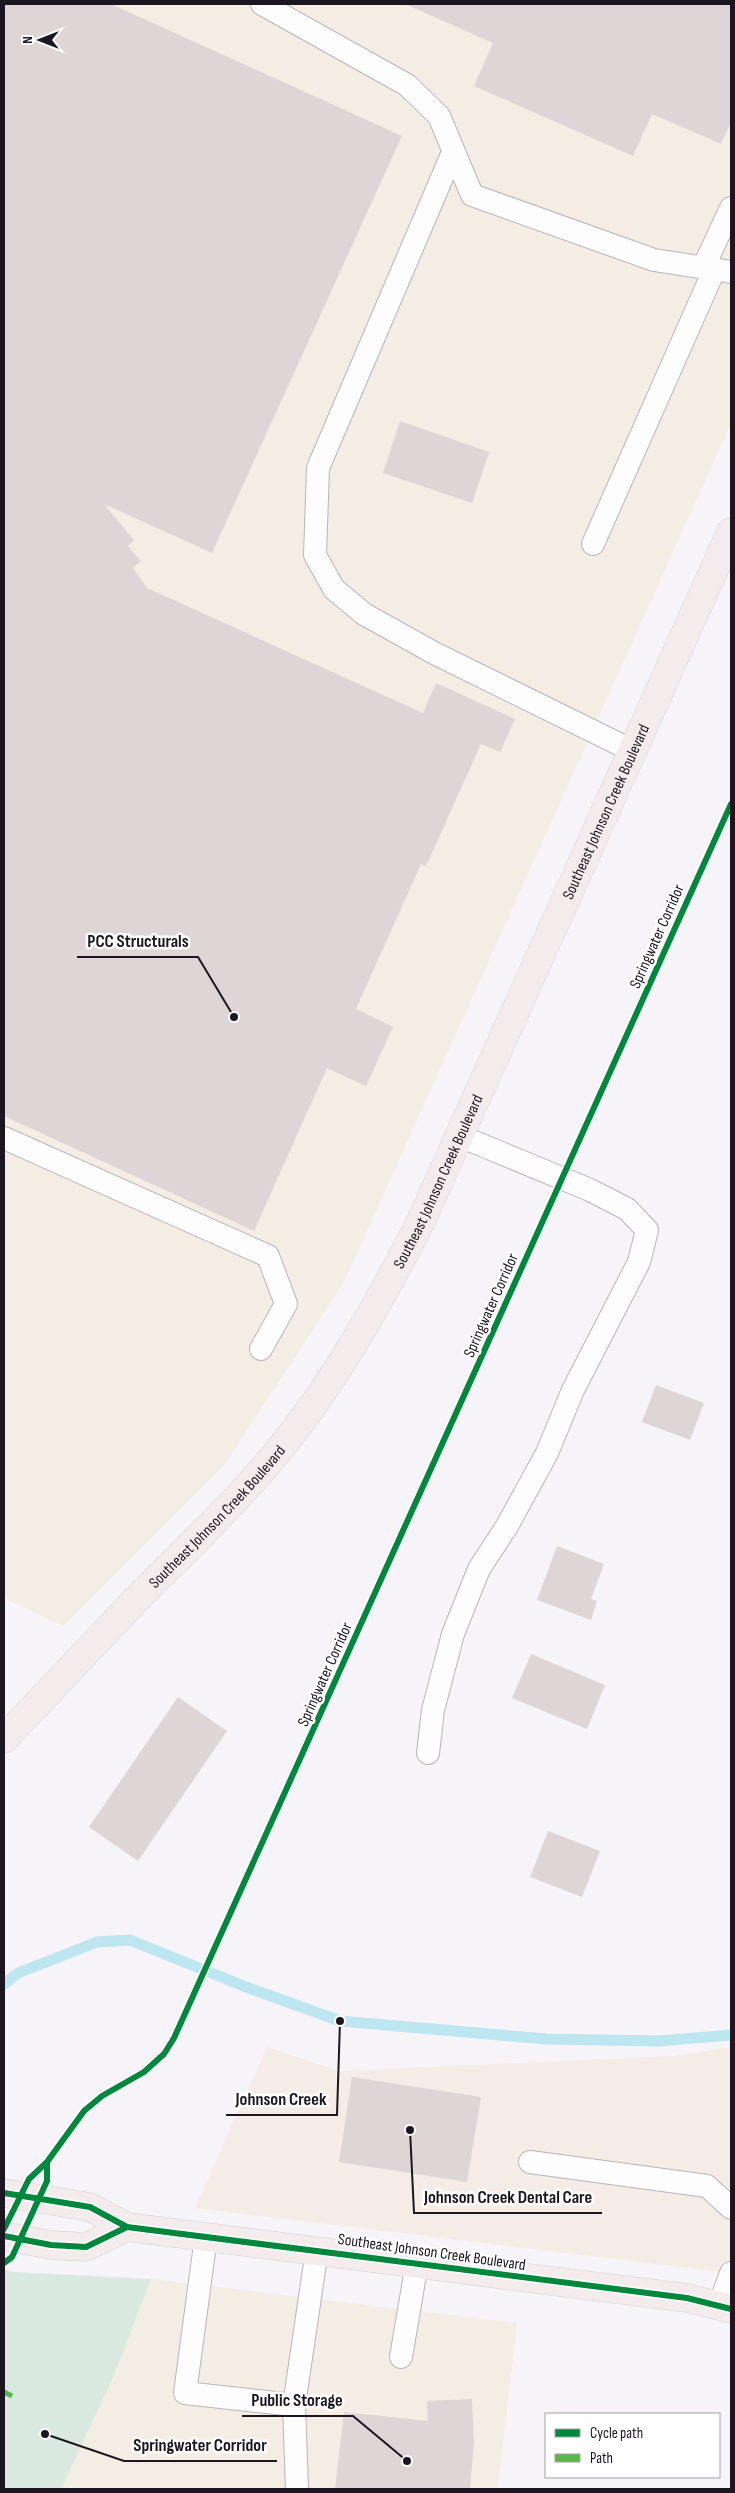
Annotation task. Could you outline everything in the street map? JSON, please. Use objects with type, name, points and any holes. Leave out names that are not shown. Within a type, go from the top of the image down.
[{"type":"main road","name":"Southeast Johnson Creek Boulevard","points":[[4,1739],[130,1607],[207,1531],[306,1416],[347,1355],[392,1279],[460,1136],[731,532]]},
{"type":"main road","name":"Southeast Johnson Creek Boulevard","points":[[4,2193],[90,2207],[127,2227],[687,2298],[725,2308]]},
{"type":"main road","points":[[4,2236],[51,2244],[86,2247],[127,2227]]},
{"type":"lane","points":[[262,4],[407,85],[439,116],[472,195],[654,260],[717,269]]},
{"type":"lane","points":[[453,152],[318,468],[315,555],[334,589],[364,614],[434,653],[633,751]]},
{"type":"lane","points":[[593,544],[717,269],[731,208]]},
{"type":"lane","points":[[428,1753],[433,1710],[453,1634],[479,1569],[506,1526],[547,1453],[574,1390],[639,1262],[647,1230],[627,1209],[597,1194],[460,1136]]},
{"type":"lane","points":[[4,1138],[268,1256],[286,1304],[261,1349]]},
{"type":"lane","points":[[530,2162],[707,2186],[731,2208]]},
{"type":"lane","points":[[206,2236],[185,2393],[294,2405]]},
{"type":"lane","points":[[297,2489],[294,2405],[317,2250]]},
{"type":"lane","points":[[401,2357],[417,2263]]},
{"type":"lane","points":[[725,2308],[731,2273]]},
{"type":"shaded area","points":[[4,4],[731,4],[731,423],[345,1280],[226,1463],[63,1626],[4,1598]]},
{"type":"shaded area","points":[[267,2047],[339,2071],[674,2056],[731,2047],[731,2273],[195,2208]]},
{"type":"shaded area","points":[[4,2269],[13,2272],[151,2279],[113,2378],[61,2489],[4,2489]]},
{"type":"shaded area","points":[[151,2279],[517,2323],[498,2489],[61,2489],[113,2378]]},
{"type":"building","points":[[4,4],[111,4],[402,136],[212,553],[104,504],[134,540],[128,546],[141,561],[133,568],[147,588],[423,713],[436,683],[515,719],[500,752],[481,744],[426,866],[421,864],[356,1009],[393,1027],[366,1086],[327,1068],[254,1231],[4,1116]]},
{"type":"building","points":[[405,4],[731,4],[731,122],[721,144],[652,114],[633,156],[474,86],[493,43]]},
{"type":"building","points":[[400,421],[489,452],[472,503],[383,473]]},
{"type":"building","points":[[656,1385],[704,1403],[690,1440],[642,1422]]},
{"type":"building","points":[[557,1546],[604,1564],[591,1599],[597,1601],[591,1620],[537,1600]]},
{"type":"building","points":[[531,1654],[605,1685],[587,1729],[512,1698]]},
{"type":"building","points":[[178,1697],[227,1731],[138,1861],[89,1827]]},
{"type":"building","points":[[548,1831],[600,1851],[582,1897],[530,1877]]},
{"type":"building","points":[[352,2077],[481,2097],[467,2182],[339,2162]]},
{"type":"building","points":[[472,2399],[474,2443],[470,2489],[335,2489],[344,2412],[428,2421],[427,2401]]},
{"type":"waterway","points":[[4,1984],[18,1973],[97,1942],[130,1940],[246,1987],[340,2021],[546,2039],[659,2041],[731,2035]]},
{"type":"marked path","points":[[4,2392],[12,2396]]},
{"type":"cycle path","name":"Springwater Corridor","points":[[4,2229],[29,2179],[47,2162],[84,2111],[102,2096],[144,2072],[164,2054],[174,2038],[731,804]]},
{"type":"cycle path","points":[[4,2263],[12,2257],[47,2181],[47,2162]]},
{"type":"cycle path","points":[[4,2193],[90,2207],[127,2227],[687,2298],[731,2309]]},
{"type":"cycle path","points":[[4,2236],[51,2245],[86,2247],[127,2227]]},
{"type":"place","name":"PCC Structurals","points":[[234,1017]]},
{"type":"place","name":"Johnson Creek","points":[[340,2021]]},
{"type":"place","name":"Johnson Creek Dental Care","points":[[410,2130]]},
{"type":"place","name":"Springwater Corridor","points":[[45,2434]]},
{"type":"place","name":"Public Storage","points":[[407,2461]]}]
